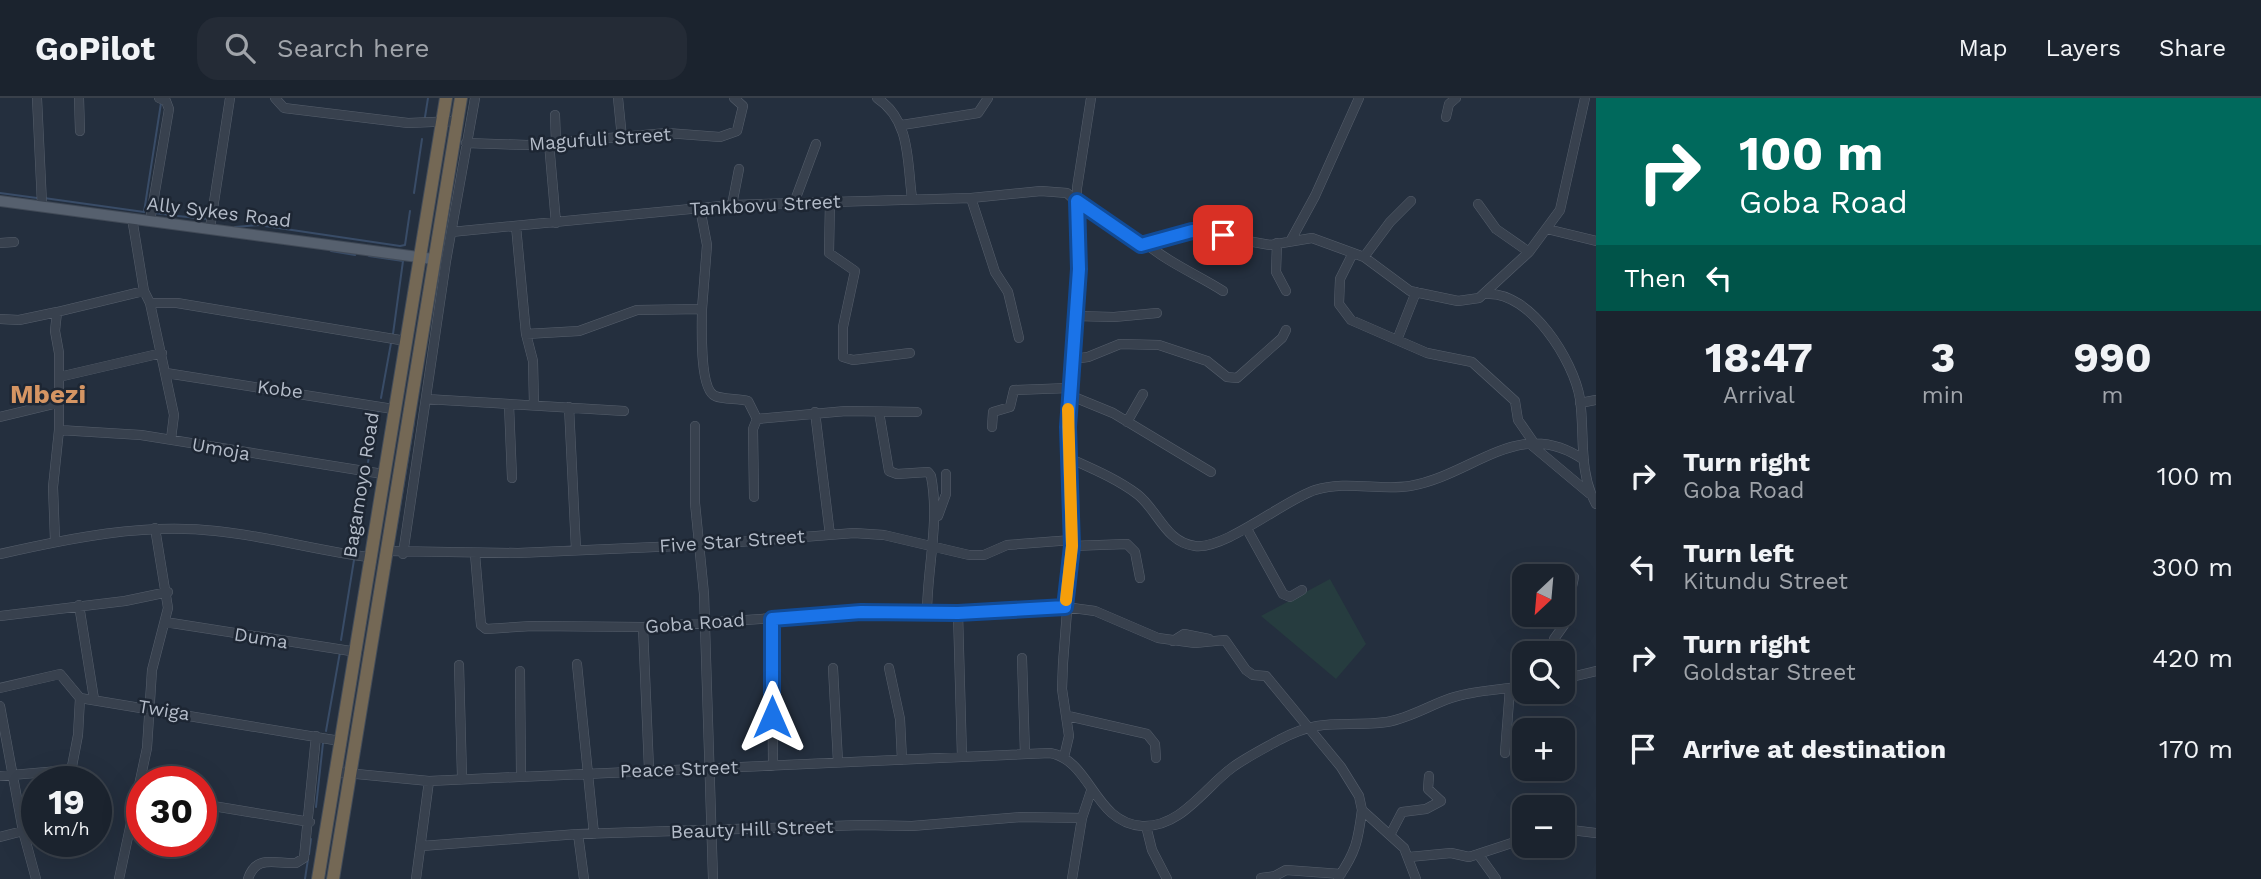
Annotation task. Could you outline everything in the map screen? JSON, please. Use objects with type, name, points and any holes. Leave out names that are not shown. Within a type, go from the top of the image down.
[{"type":"highway","name":"Bagamoyo Road","points":[[318,879],[446,98]]},
{"type":"highway","name":"Bagamoyo Road","points":[[333,879],[433,258],[449,208],[461,98]]},
{"type":"main road","name":"Ally Sykes Road","points":[[0,201],[42,204],[433,258]]},
{"type":"street","points":[[37,98],[42,204]]},
{"type":"street","points":[[79,98],[80,131]]},
{"type":"street","points":[[210,228],[230,98]]},
{"type":"street","points":[[275,98],[284,108],[305,111],[408,122],[457,121]]},
{"type":"street","points":[[403,554],[451,232],[449,208],[475,98]]},
{"type":"street","points":[[618,98],[622,138]]},
{"type":"street","name":"Magufuli Street","points":[[466,143],[527,145],[667,133],[727,136],[737,131],[743,117],[743,106],[734,98]]},
{"type":"street","points":[[902,125],[978,113],[988,98]]},
{"type":"street","points":[[1091,98],[1077,201],[1076,316],[1069,392],[1072,543],[1065,607],[1062,689],[1069,736],[1064,757],[1115,816],[1133,825],[1146,826],[1174,818],[1234,766],[1308,727],[1335,722],[1386,722],[1414,714],[1454,697],[1510,688],[1505,752]]},
{"type":"street","points":[[1291,240],[1315,196],[1359,98]]},
{"type":"street","points":[[1446,117],[1446,110],[1456,98]]},
{"type":"street","points":[[1487,294],[1529,252],[1562,206],[1585,98]]},
{"type":"street","points":[[150,221],[169,109],[164,99]]},
{"type":"street","points":[[883,100],[902,125],[912,198]]},
{"type":"street","points":[[555,115],[553,143],[556,223]]},
{"type":"street","points":[[794,203],[816,144]]},
{"type":"street","points":[[732,205],[739,169]]},
{"type":"street","name":"Tankbovu Street","points":[[451,232],[732,205],[971,198],[1041,191],[1067,193],[1136,243],[1147,244],[1160,256],[1189,268],[1223,291]]},
{"type":"street","points":[[971,198],[995,272],[1008,292],[1019,338]]},
{"type":"street","points":[[830,201],[829,253],[855,271],[844,327],[843,357],[853,360],[910,353]]},
{"type":"street","points":[[1364,257],[1390,222],[1411,201]]},
{"type":"street","points":[[1478,204],[1496,229],[1529,252]]},
{"type":"street","points":[[700,208],[707,245],[700,338],[708,389],[716,396],[748,401],[757,419],[753,429],[754,497]]},
{"type":"street","points":[[132,218],[144,291],[150,303],[174,415],[171,439]]},
{"type":"street","points":[[516,226],[526,334],[533,361],[534,405]]},
{"type":"street","points":[[1547,229],[1596,241]]},
{"type":"street","points":[[1147,244],[1192,231],[1259,244],[1312,238],[1364,257],[1403,287],[1416,292],[1458,301],[1498,294],[1519,303],[1535,316],[1575,378],[1580,403],[1584,460],[1593,499]]},
{"type":"street","points":[[0,243],[14,242]]},
{"type":"street","points":[[1277,243],[1276,272],[1286,291]]},
{"type":"street","points":[[1353,253],[1340,279],[1338,296],[1341,308],[1356,323],[1427,353],[1472,362],[1515,401],[1518,420],[1532,443],[1593,499]]},
{"type":"street","points":[[0,319],[19,320],[57,313],[144,291]]},
{"type":"street","points":[[1397,340],[1416,292]]},
{"type":"street","points":[[150,303],[177,303],[406,341]]},
{"type":"street","points":[[526,334],[579,331],[637,310],[702,309]]},
{"type":"street","points":[[55,540],[53,487],[59,430],[59,377],[55,331],[57,313]]},
{"type":"street","points":[[1076,316],[1114,317],[1157,313]]},
{"type":"street","points":[[1073,359],[1088,357],[1120,344],[1159,345],[1207,361],[1227,377],[1235,379],[1282,338],[1286,330]]},
{"type":"street","points":[[59,377],[162,353]]},
{"type":"street","name":"Kobe","points":[[166,373],[393,409]]},
{"type":"street","points":[[992,427],[993,412],[1010,407],[1014,390],[1069,392],[1128,422],[1211,472]]},
{"type":"street","points":[[1128,422],[1143,394]]},
{"type":"street","points":[[426,399],[624,411]]},
{"type":"street","points":[[1580,403],[1596,400]]},
{"type":"street","points":[[0,417],[58,403]]},
{"type":"street","points":[[509,405],[512,478]]},
{"type":"street","points":[[569,407],[576,549]]},
{"type":"street","points":[[757,419],[815,412],[917,412]]},
{"type":"street","points":[[815,412],[830,534]]},
{"type":"street","points":[[879,412],[889,471],[897,474],[929,472],[937,518]]},
{"type":"street","points":[[695,426],[695,503],[701,545],[713,879]]},
{"type":"street","name":"Umoja","points":[[59,430],[171,439],[383,474]]},
{"type":"street","points":[[1071,459],[1134,492],[1179,541],[1202,546],[1247,529],[1314,491],[1363,484],[1403,486],[1431,481],[1458,472],[1490,454],[1532,443],[1563,447],[1584,460]]},
{"type":"street","points":[[928,614],[932,547],[937,518],[946,494],[946,474]]},
{"type":"street","points":[[145,766],[152,670],[165,622],[168,592],[155,528]]},
{"type":"street","points":[[0,554],[55,540],[155,528],[216,530],[369,557]]},
{"type":"street","points":[[1247,529],[1283,594],[1290,597],[1302,590]]},
{"type":"street","name":"Five Star Street","points":[[387,551],[403,554],[475,554],[701,545],[830,534],[884,535],[932,547],[984,555],[1007,545],[1127,544],[1132,547],[1143,565],[1140,578]]},
{"type":"street","name":"Goba Road","points":[[475,554],[481,625],[485,629],[532,625],[643,627],[861,612],[928,614],[1065,607],[1095,611],[1147,635],[1173,641],[1228,641],[1246,670],[1269,678],[1308,727]]},
{"type":"street","points":[[0,616],[125,601],[168,592]]},
{"type":"street","points":[[79,605],[94,699]]},
{"type":"street","points":[[958,613],[962,757]]},
{"type":"street","points":[[772,619],[773,766]]},
{"type":"street","name":"Duma","points":[[165,622],[356,652]]},
{"type":"street","points":[[643,627],[649,769]]},
{"type":"street","points":[[1022,658],[1025,754]]},
{"type":"street","points":[[577,664],[590,772],[594,834]]},
{"type":"street","points":[[459,665],[462,777]]},
{"type":"street","points":[[833,668],[838,762]]},
{"type":"street","points":[[889,668],[900,719],[902,760]]},
{"type":"street","points":[[520,671],[521,775]]},
{"type":"street","points":[[1575,676],[1596,671]]},
{"type":"street","points":[[0,688],[60,674],[80,698],[78,735],[71,766]]},
{"type":"street","name":"Twiga","points":[[80,698],[340,741]]},
{"type":"street","points":[[0,709],[21,822]]},
{"type":"street","points":[[1068,716],[1147,734],[1155,744],[1156,758]]},
{"type":"street","points":[[1308,727],[1349,779],[1362,810],[1390,835],[1409,857],[1416,879]]},
{"type":"street","points":[[248,879],[255,864],[262,861],[300,862],[310,822],[316,736]]},
{"type":"street","name":"Peace Street","points":[[336,772],[429,781],[462,777],[1050,753],[1064,757]]},
{"type":"street","points":[[0,776],[21,773]]},
{"type":"street","points":[[1390,835],[1402,811],[1426,809],[1441,802],[1428,789],[1429,776]]},
{"type":"street","points":[[416,879],[429,781]]},
{"type":"street","points":[[1060,879],[1072,879],[1082,818],[1091,791]]},
{"type":"street","points":[[217,807],[310,822]]},
{"type":"street","points":[[1261,877],[1275,876],[1286,870],[1339,876],[1358,843],[1362,810]]},
{"type":"street","name":"Beauty Hill Street","points":[[422,846],[578,834],[863,825],[912,826],[1021,817],[1082,818]]},
{"type":"street","points":[[1146,826],[1152,850],[1167,879]]},
{"type":"street","points":[[1575,830],[1596,833]]},
{"type":"street","points":[[0,837],[21,832]]},
{"type":"street","points":[[578,834],[584,879]]},
{"type":"street","points":[[1409,857],[1478,854],[1512,843]]},
{"type":"street","points":[[119,879],[126,850]]},
{"type":"street","points":[[1478,854],[1496,879]]},
{"type":"street","points":[[30,857],[36,879]]},
{"type":"green space","points":[[1330,579],[1366,644],[1336,679],[1261,616]]},
{"type":"waterway","points":[[425,117],[428,98]]},
{"type":"waterway","points":[[44,198],[144,212],[161,103]]},
{"type":"waterway","points":[[414,193],[422,139]]},
{"type":"waterway","points":[[0,193],[37,198]]},
{"type":"waterway","points":[[265,226],[400,246],[405,245],[410,211]]},
{"type":"waterway","points":[[155,213],[171,215]]},
{"type":"waterway","points":[[178,216],[207,219]]},
{"type":"waterway","points":[[235,227],[260,225]]},
{"type":"waterway","points":[[331,251],[355,255]]},
{"type":"waterway","points":[[369,256],[403,261],[393,334]]},
{"type":"waterway","points":[[381,398],[391,343]]},
{"type":"waterway","points":[[368,462],[379,409]]},
{"type":"waterway","points":[[396,530],[414,422]]},
{"type":"waterway","points":[[356,547],[366,476]]},
{"type":"waterway","points":[[341,640],[354,560]]},
{"type":"waterway","points":[[326,731],[340,652]]},
{"type":"waterway","points":[[316,807],[323,743]]},
{"type":"waterway","points":[[309,854],[311,839]]},
{"type":"waterway","points":[[305,879],[308,859]]},
{"type":"slow traffic","points":[[1066,600],[1072,546],[1068,409]]},
{"type":"district","name":"Mbezi","points":[[48,394]]},
{"type":"route","points":[[772,717],[772,619],[861,612],[928,614],[1065,607],[1072,546],[1068,427],[1069,370],[1073,359],[1079,269],[1077,201],[1082,207],[1141,245],[1192,231],[1223,235]]}]
